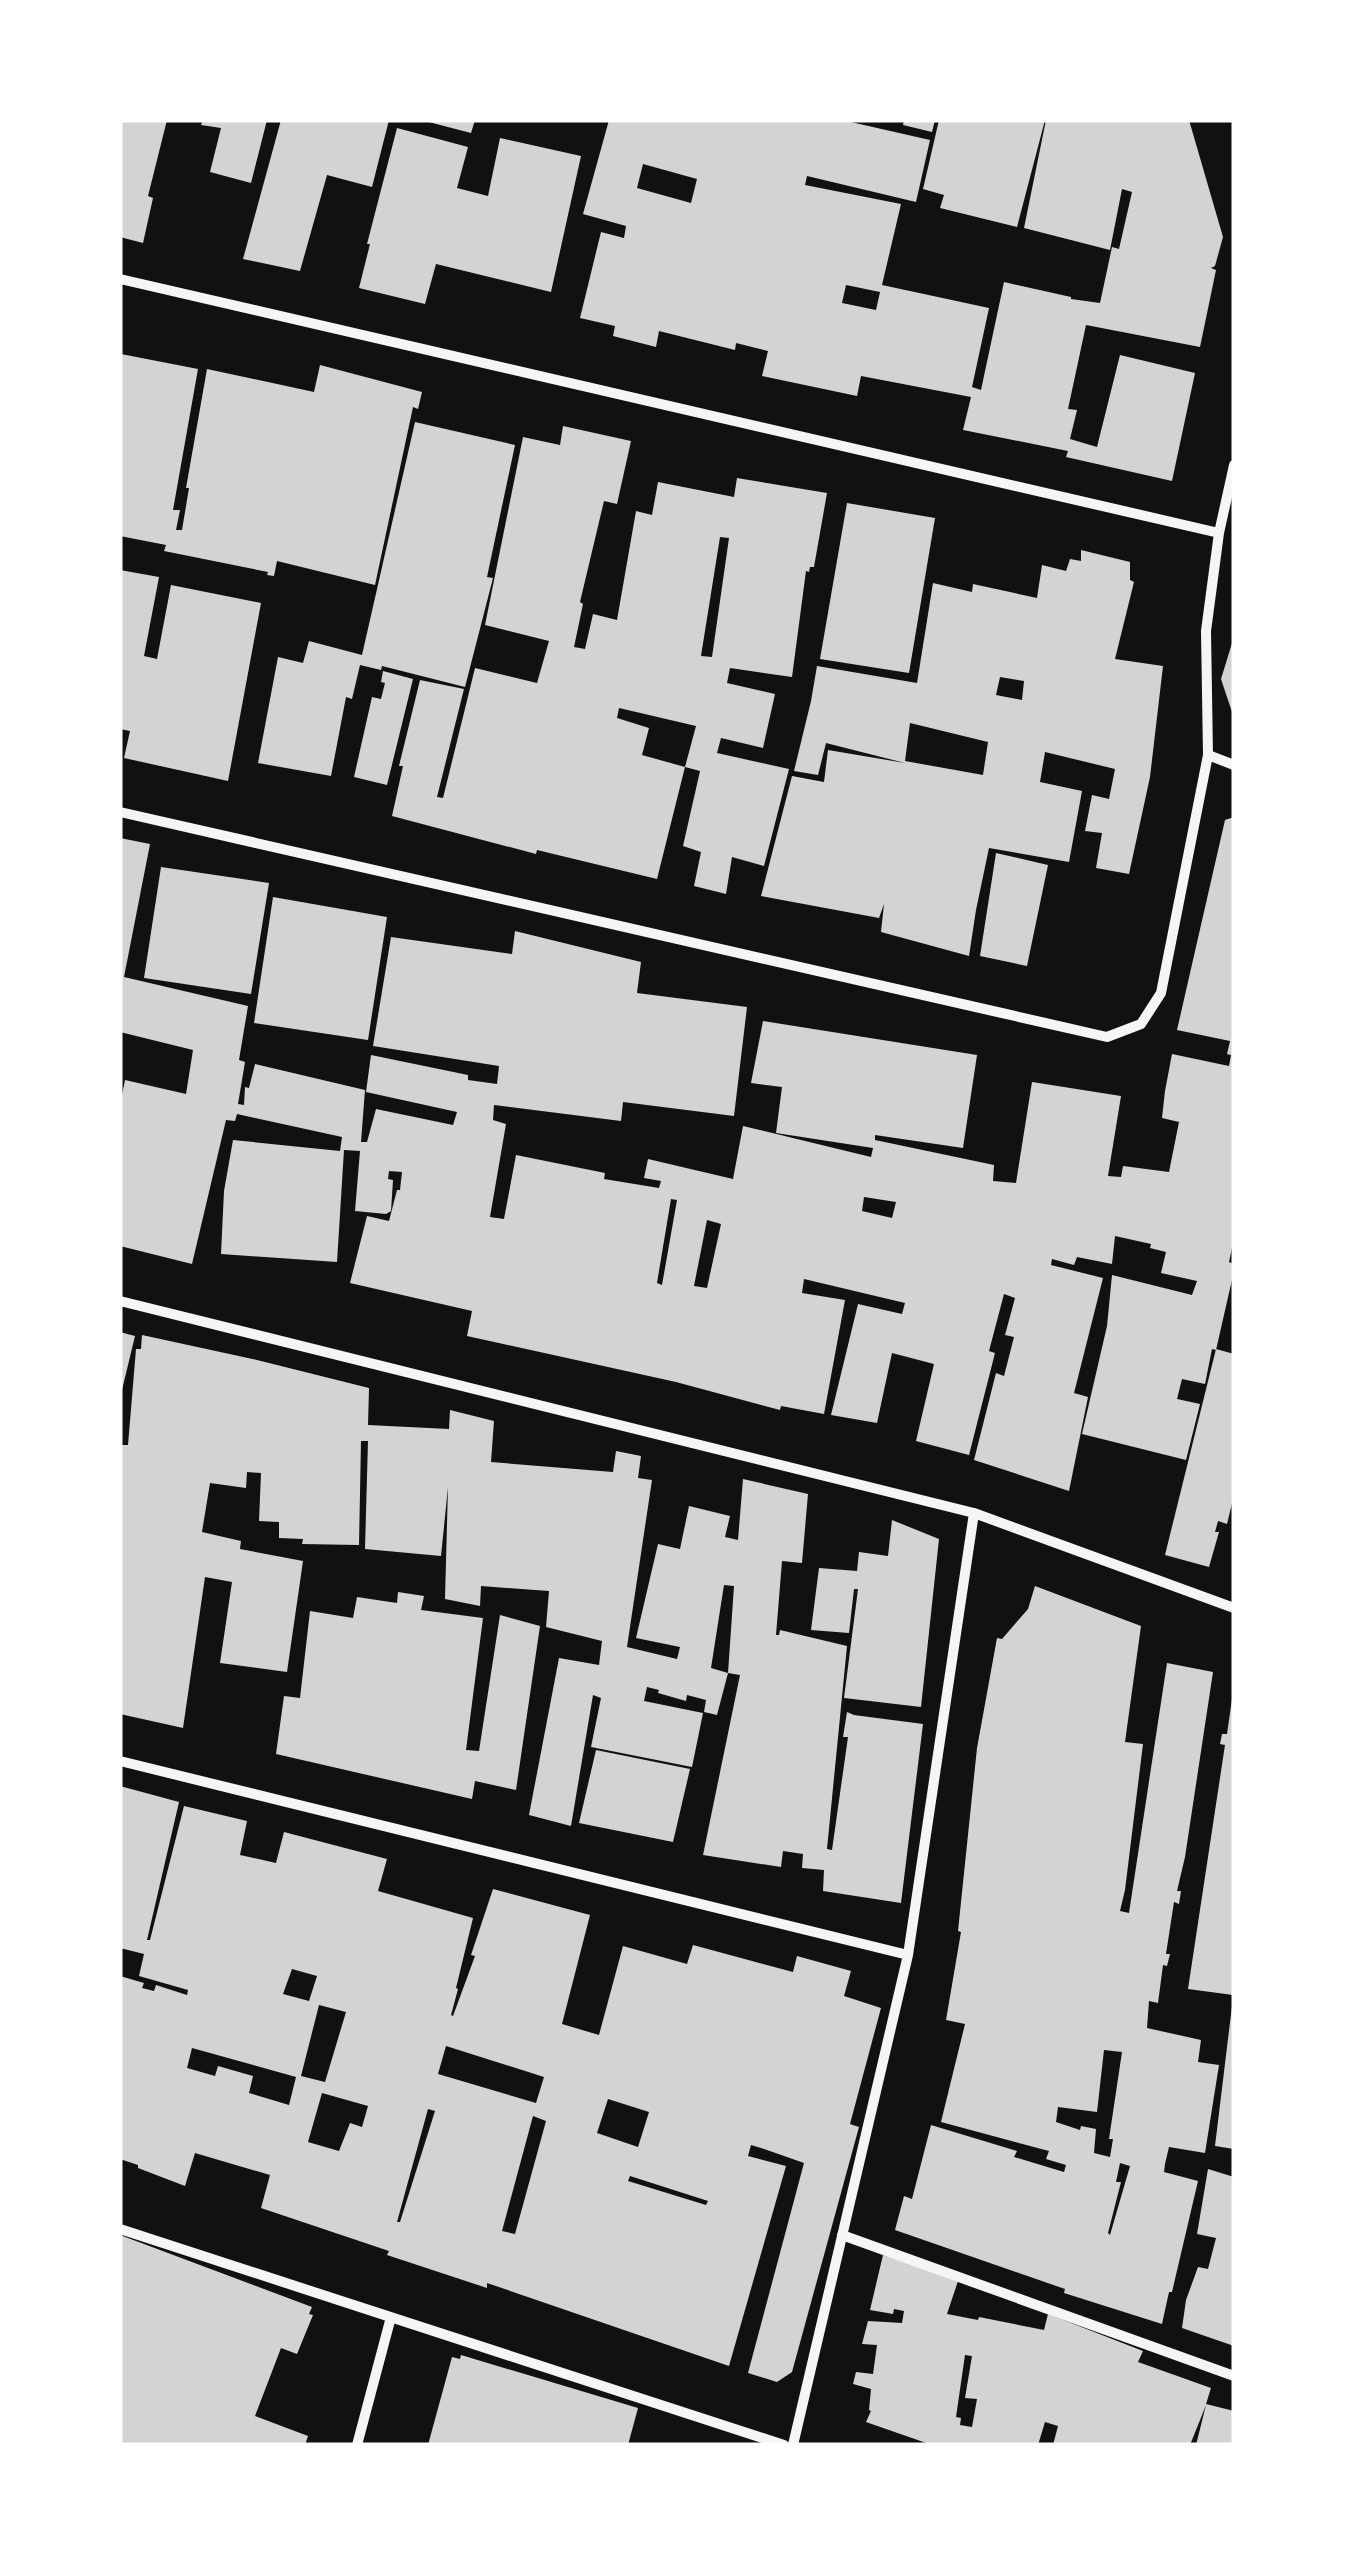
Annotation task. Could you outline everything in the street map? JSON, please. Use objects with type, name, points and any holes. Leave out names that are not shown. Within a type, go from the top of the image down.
[{"type":"street","points":[[120,279],[1218,534]]},
{"type":"street","points":[[120,812],[1107,1037],[1141,1024],[1161,993],[1208,755],[1206,631],[1218,534],[1234,465]]},
{"type":"street","points":[[1208,755],[1234,764]]},
{"type":"street","points":[[120,1301],[974,1513],[1234,1608]]},
{"type":"street","points":[[793,2445],[908,1955],[974,1513]]},
{"type":"street","points":[[120,1761],[908,1955]]},
{"type":"street","points":[[120,2229],[784,2445]]},
{"type":"street","points":[[842,2235],[1234,2376]]},
{"type":"street","points":[[356,2445],[391,2317]]},
{"type":"building","points":[[120,120],[167,120],[148,196],[153,198],[143,243],[120,237]]},
{"type":"building","points":[[203,120],[267,120],[251,183],[210,172],[221,128],[201,125]]},
{"type":"building","points":[[281,120],[389,120],[372,187],[327,175],[300,271],[243,259]]},
{"type":"building","points":[[421,120],[475,120],[471,133]]},
{"type":"building","points":[[609,120],[842,120],[930,140],[916,202],[807,176],[805,185],[901,204],[882,285],[989,308],[972,387],[981,390],[1004,282],[1100,303],[1112,247],[1119,249],[1132,192],[1122,189],[1110,250],[1024,228],[1046,120],[1189,120],[1223,237],[1215,266],[1211,268],[1216,270],[1200,347],[1086,325],[1068,409],[1077,410],[1070,439],[1097,447],[1120,355],[1195,373],[1172,481],[1066,457],[1068,451],[963,430],[971,397],[861,376],[857,396],[762,376],[768,351],[736,343],[735,350],[659,331],[656,347],[613,336],[615,326],[580,318],[601,232],[624,238],[626,226],[583,214]],"holes":[[[643,164],[697,179],[691,203],[637,188]],[[846,285],[880,292],[876,310],[842,303]]]},
{"type":"building","points":[[904,120],[935,120],[932,132],[903,125]]},
{"type":"building","points":[[939,120],[1045,120],[1017,227],[940,208],[944,195],[923,189]]},
{"type":"building","points":[[397,128],[468,147],[457,188],[488,196],[500,138],[581,156],[551,292],[436,264],[425,304],[359,288]]},
{"type":"building","points":[[121,354],[198,369],[173,510],[180,510],[176,530],[182,530],[207,369],[314,392],[320,365],[422,392],[418,409],[413,407],[375,585],[277,561],[274,576],[267,575],[268,572],[164,551],[166,545],[120,536]]},
{"type":"building","points":[[415,422],[515,445],[487,577],[493,578],[465,687],[382,666],[381,670],[360,665],[352,699],[346,697],[331,776],[258,763],[278,657],[303,663],[309,641],[362,655]]},
{"type":"building","points":[[563,426],[631,441],[617,504],[604,501],[580,602],[583,604],[574,647],[585,649],[593,614],[617,620],[636,511],[652,515],[658,482],[734,497],[737,478],[827,493],[814,567],[806,571],[792,677],[730,668],[727,683],[775,694],[763,748],[721,738],[717,753],[789,769],[764,866],[732,857],[726,894],[694,886],[701,852],[683,846],[700,771],[685,767],[657,879],[537,850],[536,854],[392,816],[403,766],[399,766],[420,680],[464,689],[437,797],[443,798],[475,668],[537,683],[549,641],[485,625],[523,437],[560,445]],"holes":[[[720,537],[729,538],[712,657],[701,656]],[[619,708],[696,726],[685,767],[642,755],[649,728],[617,718]]]},
{"type":"building","points":[[847,503],[935,518],[909,673],[820,659]]},
{"type":"building","points":[[1081,550],[1130,562],[1130,580],[1134,582],[1115,659],[1163,666],[1150,777],[1129,874],[1096,868],[1102,833],[1085,831],[1092,795],[1109,799],[1115,769],[1045,752],[1040,782],[1082,791],[1069,862],[989,848],[969,956],[881,932],[884,904],[879,918],[761,896],[792,776],[824,782],[828,750],[905,763],[826,743],[818,775],[794,771],[817,666],[917,683],[933,583],[972,592],[973,584],[1037,598],[1042,565],[1066,571],[1070,559],[1081,561]],"holes":[[[1000,677],[1024,681],[1022,700],[996,695]],[[910,723],[988,742],[983,775],[905,761]]]},
{"type":"building","points":[[120,570],[159,577],[144,656],[157,659],[171,585],[261,603],[228,781],[124,758],[130,731],[120,729]]},
{"type":"building","points":[[1234,640],[1233,715],[1221,679]]},
{"type":"building","points":[[383,671],[413,679],[387,785],[354,777],[372,697],[381,699]]},
{"type":"building","points":[[1234,817],[1234,1238],[1229,1262],[1234,1264],[1234,1271],[1205,1384],[1182,1379],[1177,1399],[1200,1404],[1186,1460],[1082,1434],[1107,1326],[1112,1275],[1192,1295],[1197,1281],[1161,1273],[1166,1252],[1150,1248],[1151,1244],[1115,1236],[1112,1264],[1077,1257],[1074,1265],[1052,1259],[1051,1265],[1103,1278],[1074,1393],[1088,1397],[1069,1491],[974,1460],[996,1373],[1004,1376],[1014,1337],[1005,1335],[1015,1298],[1004,1294],[989,1351],[995,1353],[969,1455],[916,1441],[934,1364],[892,1353],[877,1423],[831,1415],[858,1304],[902,1314],[905,1303],[804,1279],[802,1293],[845,1300],[824,1414],[781,1406],[780,1410],[676,1382],[467,1336],[472,1311],[350,1283],[367,1216],[389,1221],[402,1172],[389,1171],[388,1179],[393,1180],[391,1211],[355,1211],[360,1151],[344,1150],[337,1262],[221,1254],[224,1191],[233,1140],[340,1151],[342,1137],[237,1114],[235,1121],[226,1120],[192,1264],[120,1246],[120,1105],[125,1080],[186,1094],[193,1050],[120,1032],[120,838],[150,844],[124,977],[248,1006],[239,1060],[245,1062],[238,1104],[244,1105],[245,1087],[249,1088],[255,1064],[365,1090],[361,1142],[367,1142],[376,1109],[453,1125],[457,1112],[366,1092],[371,1055],[497,1084],[499,1066],[373,1046],[391,937],[512,954],[515,931],[641,962],[637,993],[747,1007],[734,1116],[623,1102],[621,1121],[494,1105],[493,1120],[506,1124],[490,1217],[504,1219],[516,1155],[605,1173],[604,1179],[659,1188],[661,1181],[644,1178],[648,1159],[733,1179],[743,1126],[871,1157],[873,1148],[776,1133],[782,1087],[751,1083],[763,1021],[977,1055],[963,1148],[875,1135],[875,1140],[994,1165],[993,1181],[1016,1183],[1032,1082],[1121,1096],[1108,1176],[1121,1177],[1123,1166],[1169,1172],[1179,1122],[1162,1118],[1172,1054],[1229,1066],[1231,1055],[1227,1054],[1230,1041],[1177,1030],[1225,820]],"holes":[[[864,1197],[896,1202],[892,1218],[862,1211]],[[671,1199],[677,1200],[662,1285],[657,1283]],[[707,1220],[721,1224],[707,1288],[694,1286]]]},
{"type":"building","points":[[996,853],[1048,865],[1027,966],[980,956]]},
{"type":"building","points":[[161,867],[269,883],[251,994],[144,978]]},
{"type":"building","points":[[273,897],[387,917],[368,1040],[254,1023]]},
{"type":"building","points":[[120,1332],[135,1336],[121,1394],[120,1394]]},
{"type":"building","points":[[142,1335],[369,1388],[368,1425],[449,1429],[450,1410],[494,1421],[491,1462],[613,1472],[616,1451],[641,1456],[638,1478],[652,1480],[627,1647],[677,1659],[680,1647],[636,1638],[658,1544],[680,1549],[689,1506],[730,1516],[725,1537],[738,1540],[743,1479],[808,1494],[802,1563],[782,1561],[776,1635],[780,1630],[847,1646],[827,1849],[832,1850],[848,1737],[843,1737],[847,1712],[923,1724],[901,1903],[823,1891],[824,1870],[802,1868],[803,1854],[783,1851],[781,1867],[703,1855],[740,1675],[728,1673],[717,1715],[704,1712],[706,1700],[687,1695],[686,1701],[647,1687],[644,1701],[703,1713],[692,1767],[591,1747],[601,1698],[593,1695],[571,1826],[529,1815],[559,1658],[599,1665],[602,1641],[546,1627],[549,1591],[481,1586],[480,1606],[445,1599],[448,1487],[441,1556],[365,1549],[368,1441],[361,1441],[359,1545],[302,1544],[303,1539],[279,1538],[279,1522],[259,1521],[261,1473],[247,1472],[246,1488],[210,1483],[202,1532],[241,1541],[240,1549],[303,1561],[287,1672],[220,1663],[232,1582],[205,1577],[183,1728],[120,1714],[120,1445],[128,1445],[136,1349],[141,1349]],"holes":[[[724,1585],[734,1586],[728,1673],[711,1668]]]},
{"type":"building","points":[[1216,1349],[1234,1354],[1234,1495],[1227,1524],[1218,1521],[1215,1532],[1219,1532],[1209,1567],[1165,1555]]},
{"type":"building","points":[[892,1520],[939,1539],[921,1707],[844,1698],[858,1589],[854,1589],[849,1633],[811,1630],[819,1568],[857,1571],[859,1552],[888,1556]]},
{"type":"building","points":[[1035,1586],[1141,1626],[1125,1742],[1143,1744],[1120,1911],[1129,1913],[1167,1663],[1213,1672],[1177,1891],[1181,1891],[1179,1904],[1174,1902],[1166,1954],[1170,1954],[1167,1966],[1163,1965],[1158,2003],[1149,2001],[1147,2028],[1201,2040],[1198,2062],[1219,2065],[1205,2153],[1169,2147],[1165,2164],[1164,2172],[1198,2181],[1162,2324],[1064,2293],[1065,2289],[895,2230],[904,2196],[912,2199],[931,2125],[1017,2151],[1014,2157],[1064,2172],[1066,2165],[1046,2159],[1049,2151],[941,2122],[965,2024],[946,2020],[961,1932],[958,1931],[977,1748],[997,1638],[1002,1639],[1028,1609]],"holes":[[[1104,2050],[1122,2052],[1109,2139],[1113,2139],[1110,2157],[1094,2153],[1096,2129],[1081,2126],[1080,2130],[1056,2122],[1058,2107],[1097,2112]],[[1120,2163],[1130,2166],[1110,2235],[1121,2182],[1116,2182]]]},
{"type":"building","points":[[398,1592],[424,1596],[421,1610],[483,1618],[466,1750],[479,1751],[500,1615],[540,1626],[516,1790],[475,1781],[472,1799],[276,1754],[284,1696],[300,1698],[310,1611],[353,1618],[357,1597],[397,1603]]},
{"type":"building","points":[[1232,1699],[1233,1995],[1188,1989],[1225,1745],[1220,1744],[1222,1734],[1227,1734]]},
{"type":"building","points":[[596,1750],[690,1769],[673,1842],[579,1823]]},
{"type":"building","points":[[120,1786],[179,1802],[147,1940],[184,1806],[247,1821],[240,1855],[276,1863],[284,1832],[387,1859],[378,1891],[473,1918],[453,2016],[493,1889],[590,1915],[562,2024],[599,2035],[623,1946],[687,1964],[693,1945],[793,1972],[797,1956],[851,1971],[844,1996],[881,2008],[850,2124],[859,2127],[792,2372],[777,2382],[748,2373],[804,2163],[751,2145],[748,2156],[786,2166],[729,2366],[487,2283],[487,2288],[387,2255],[389,2251],[261,2208],[270,2175],[195,2153],[185,2186],[120,2159],[120,1976],[144,1983],[142,1988],[154,1991],[156,1985],[187,1995],[188,1990],[139,1976],[144,1954],[120,1948]],"holes":[[[292,1969],[317,1976],[309,2001],[283,1994]],[[319,2005],[346,2012],[325,2082],[301,2076]],[[446,2046],[544,2077],[536,2103],[438,2074]],[[192,2048],[296,2077],[289,2105],[249,2093],[253,2076],[218,2066],[215,2076],[187,2068]],[[322,2093],[368,2106],[362,2127],[350,2123],[339,2151],[308,2142]],[[608,2099],[649,2112],[638,2147],[597,2133]],[[428,2109],[435,2111],[397,2222]],[[533,2116],[546,2121],[515,2234],[502,2231]],[[630,2176],[708,2201],[706,2205],[628,2181]]]},
{"type":"building","points":[[1234,2007],[1234,2149],[1215,2146]]},
{"type":"building","points":[[1208,2169],[1234,2177],[1234,2346],[1182,2328],[1186,2300],[1198,2267],[1208,2269],[1216,2238],[1197,2234]]},
{"type":"building","points":[[120,2235],[312,2307],[309,2314],[313,2315],[297,2354],[281,2348],[255,2416],[308,2436],[305,2445],[120,2445]]},
{"type":"building","points":[[883,2255],[959,2278],[947,2314],[1044,2330],[1048,2314],[1143,2351],[1138,2362],[1211,2388],[1206,2404],[1234,2411],[1234,2445],[1196,2445],[1206,2405],[1190,2445],[1053,2445],[1058,2426],[1045,2422],[1038,2445],[932,2445],[866,2422],[871,2411],[871,2389],[853,2384],[856,2372],[873,2374],[877,2345],[862,2344],[868,2321],[902,2323],[904,2311],[894,2309],[893,2314],[870,2310]],"holes":[[[965,2355],[972,2356],[965,2398],[977,2399],[972,2427],[960,2425],[961,2418],[956,2417]]]},
{"type":"building","points":[[461,2355],[638,2408],[628,2445],[428,2445],[452,2357],[460,2359]]}]
